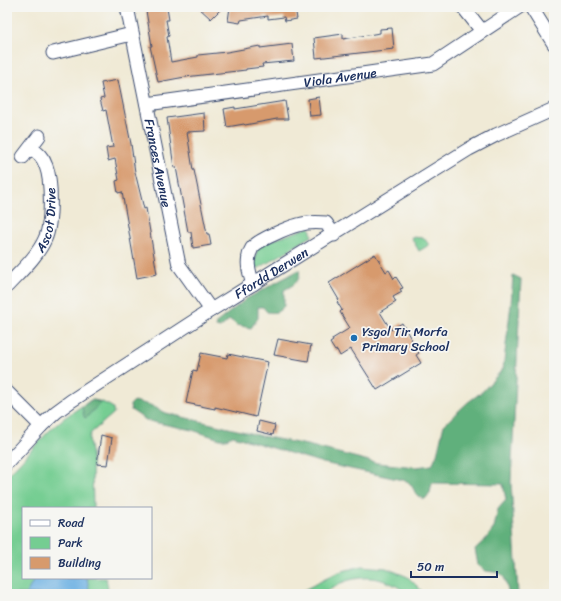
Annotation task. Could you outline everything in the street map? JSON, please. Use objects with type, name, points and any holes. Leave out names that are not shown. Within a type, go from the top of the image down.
[{"type":"street","name":"Frances Avenue","points":[[127,7],[179,265],[211,310]]},
{"type":"street","points":[[463,7],[482,32]]},
{"type":"street","name":"Viola Avenue","points":[[146,104],[433,64],[518,7]]},
{"type":"street","points":[[530,7],[554,44]]},
{"type":"street","points":[[53,53],[132,34]]},
{"type":"street","name":"Ffordd Derwen","points":[[7,463],[56,412],[211,310],[334,235],[470,149],[502,132],[554,109]]},
{"type":"street","name":"Ascot Drive","points":[[7,286],[38,251],[46,238],[50,220],[50,182],[46,166],[41,155],[27,153],[39,136]]},
{"type":"street","points":[[253,284],[248,263],[252,247],[258,242],[298,225],[318,222],[326,223],[334,235]]},
{"type":"street","points":[[7,392],[41,426]]},
{"type":"green space","points":[[310,227],[312,236],[259,268],[255,267],[254,265],[257,250],[262,244]]},
{"type":"green space","points":[[411,237],[424,238],[429,245],[419,251]]},
{"type":"green space","points":[[299,270],[300,274],[298,280],[284,290],[284,306],[280,310],[267,312],[263,307],[258,307],[258,318],[251,328],[236,325],[229,320],[220,328],[216,327],[216,323],[246,299]]},
{"type":"green space","points":[[513,275],[521,279],[511,482],[518,594],[509,594],[504,577],[500,573],[486,571],[478,565],[475,549],[485,540],[494,528],[498,509],[506,500],[503,484],[432,483],[430,493],[425,499],[416,494],[407,481],[323,463],[233,436],[226,439],[220,439],[192,430],[153,422],[146,420],[131,410],[130,405],[134,401],[150,405],[166,413],[307,445],[377,463],[416,467],[432,465],[437,454],[444,425],[467,403],[483,391],[503,369]]},
{"type":"green space","points":[[91,400],[102,402],[112,407],[114,413],[91,433],[89,438],[92,460],[93,507],[22,507],[22,579],[106,579],[109,594],[7,594],[8,475],[48,432],[64,418]]},
{"type":"green space","points":[[91,400],[101,402],[86,418],[84,417],[82,407]]},
{"type":"green space","points":[[362,566],[386,568],[408,577],[425,594],[408,594],[384,581],[359,578],[341,583],[330,590],[321,593],[296,594],[339,572]]},
{"type":"water","points":[[34,579],[87,579],[90,594],[26,594]]},
{"type":"building","points":[[198,7],[223,7],[211,19]]},
{"type":"building","points":[[230,7],[295,7],[297,19],[285,21],[284,17],[268,19],[268,16],[241,20],[240,23],[228,21]]},
{"type":"building","points":[[167,8],[169,20],[166,20],[169,36],[167,37],[171,62],[198,57],[198,55],[260,46],[260,48],[292,44],[294,61],[262,64],[263,67],[246,70],[185,77],[158,82],[150,46],[152,46],[146,11]]},
{"type":"building","points":[[392,28],[394,49],[316,58],[314,38],[343,34],[343,39],[380,33],[380,29]]},
{"type":"building","points":[[118,80],[135,172],[144,209],[146,208],[157,274],[137,278],[122,192],[118,193],[116,181],[119,180],[115,159],[108,161],[106,148],[113,147],[106,110],[103,111],[100,99],[104,98],[101,83]]},
{"type":"building","points":[[319,97],[321,115],[310,116],[308,99]]},
{"type":"building","points":[[285,101],[288,119],[277,119],[227,127],[224,109],[235,107],[235,109]]},
{"type":"building","points":[[204,113],[205,131],[187,132],[193,170],[207,234],[209,234],[211,245],[193,248],[191,232],[188,232],[176,167],[174,168],[167,118]]},
{"type":"building","points":[[375,254],[386,272],[389,270],[394,279],[396,277],[403,288],[400,289],[402,292],[393,297],[396,302],[380,312],[391,330],[402,323],[419,353],[416,355],[421,363],[377,390],[351,349],[340,356],[337,350],[335,351],[330,343],[333,341],[332,339],[350,328],[340,312],[342,310],[337,302],[339,300],[329,283]]},
{"type":"building","points":[[278,339],[311,345],[308,361],[274,355]]},
{"type":"building","points":[[201,353],[227,358],[228,354],[268,362],[256,417],[215,407],[215,409],[186,403],[193,370],[197,371]]},
{"type":"building","points":[[259,421],[275,425],[273,435],[257,431]]},
{"type":"building","points":[[101,435],[112,438],[108,465],[97,464]]},
{"type":"place","name":"Ysgol Tir Morfa Primary School","points":[[354,338]]}]
